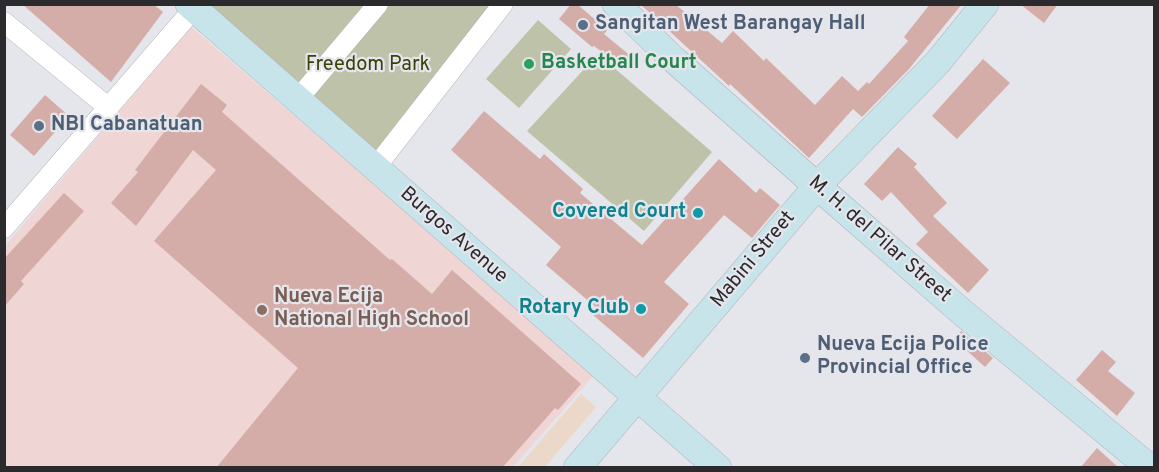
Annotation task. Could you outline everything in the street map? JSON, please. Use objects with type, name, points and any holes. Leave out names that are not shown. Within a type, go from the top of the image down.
[{"type":"main road","name":"M. H. del Pilar Street","points":[[616,4],[672,58],[963,313],[1150,468]]},
{"type":"main road","name":"Mabini Street","points":[[577,468],[817,186],[938,62],[985,4]]},
{"type":"main road","name":"Burgos Avenue","points":[[189,9],[297,100],[718,468]]},
{"type":"street","points":[[297,100],[378,4]]},
{"type":"street","points":[[375,168],[503,4]]},
{"type":"street","points":[[4,228],[109,108],[189,9]]},
{"type":"street","points":[[4,22],[109,108]]},
{"type":"shaded area","name":"Nueva Ecija National High School","points":[[191,27],[595,374],[513,467],[5,468],[5,246]]},
{"type":"shaded area","points":[[581,394],[596,407],[545,467],[518,467]]},
{"type":"green space","name":"Freedom Park","points":[[205,5],[497,5],[376,153]]},
{"type":"green space","name":"Basketball Court","points":[[538,20],[571,49],[519,108],[486,79]]},
{"type":"green space","points":[[598,54],[712,152],[644,231],[527,131]]},
{"type":"building","points":[[22,4],[153,4],[163,12],[111,82]]},
{"type":"building","name":"Sangitan West Barangay Hall","points":[[571,4],[577,4],[607,30],[604,34],[632,57],[623,68],[594,46],[592,47],[559,19]]},
{"type":"building","points":[[640,4],[675,4],[722,43],[733,31],[764,61],[766,58],[815,105],[842,76],[858,91],[867,82],[869,84],[908,41],[904,37],[930,4],[962,4],[909,69],[862,117],[853,109],[809,158]]},
{"type":"building","points":[[1020,4],[1058,4],[1044,23]]},
{"type":"building","points":[[983,59],[1010,83],[957,139],[932,116]]},
{"type":"building","points":[[201,84],[227,105],[222,112],[390,260],[392,259],[432,294],[452,270],[581,384],[558,410],[555,408],[502,468],[216,468],[298,368],[154,241],[216,170],[193,150],[136,226],[111,203],[138,172],[135,170]]},
{"type":"building","name":"NBI Cabanatuan","points":[[45,95],[69,116],[34,156],[10,135]]},
{"type":"building","points":[[484,111],[540,159],[544,154],[583,189],[580,193],[642,245],[719,159],[756,193],[760,188],[780,205],[752,238],[724,215],[664,282],[689,304],[643,358],[593,315],[598,309],[546,265],[561,247],[451,150]]},
{"type":"building","points":[[898,147],[917,164],[914,167],[947,203],[933,216],[989,270],[968,293],[916,244],[928,232],[891,192],[882,201],[864,184]]},
{"type":"building","points":[[64,193],[84,211],[21,281],[24,284],[4,307],[4,259]]},
{"type":"building","points":[[961,331],[993,358],[985,367],[954,339]]},
{"type":"building","points":[[1102,350],[1116,362],[1108,371],[1135,393],[1117,416],[1076,380]]},
{"type":"building","points":[[1097,448],[1119,468],[1080,468]]},
{"type":"place","name":"Sangitan West Barangay Hall","points":[[583,25]]},
{"type":"place","name":"Basketball Court","points":[[529,64]]},
{"type":"place","name":"NBI Cabanatuan","points":[[39,126]]},
{"type":"place","name":"Covered Court","points":[[698,213]]},
{"type":"place","name":"Rotary Club","points":[[641,309]]},
{"type":"place","name":"Nueva Ecija National High School","points":[[262,310]]},
{"type":"place","name":"Nueva Ecija Police Provincial Office","points":[[805,358]]}]
